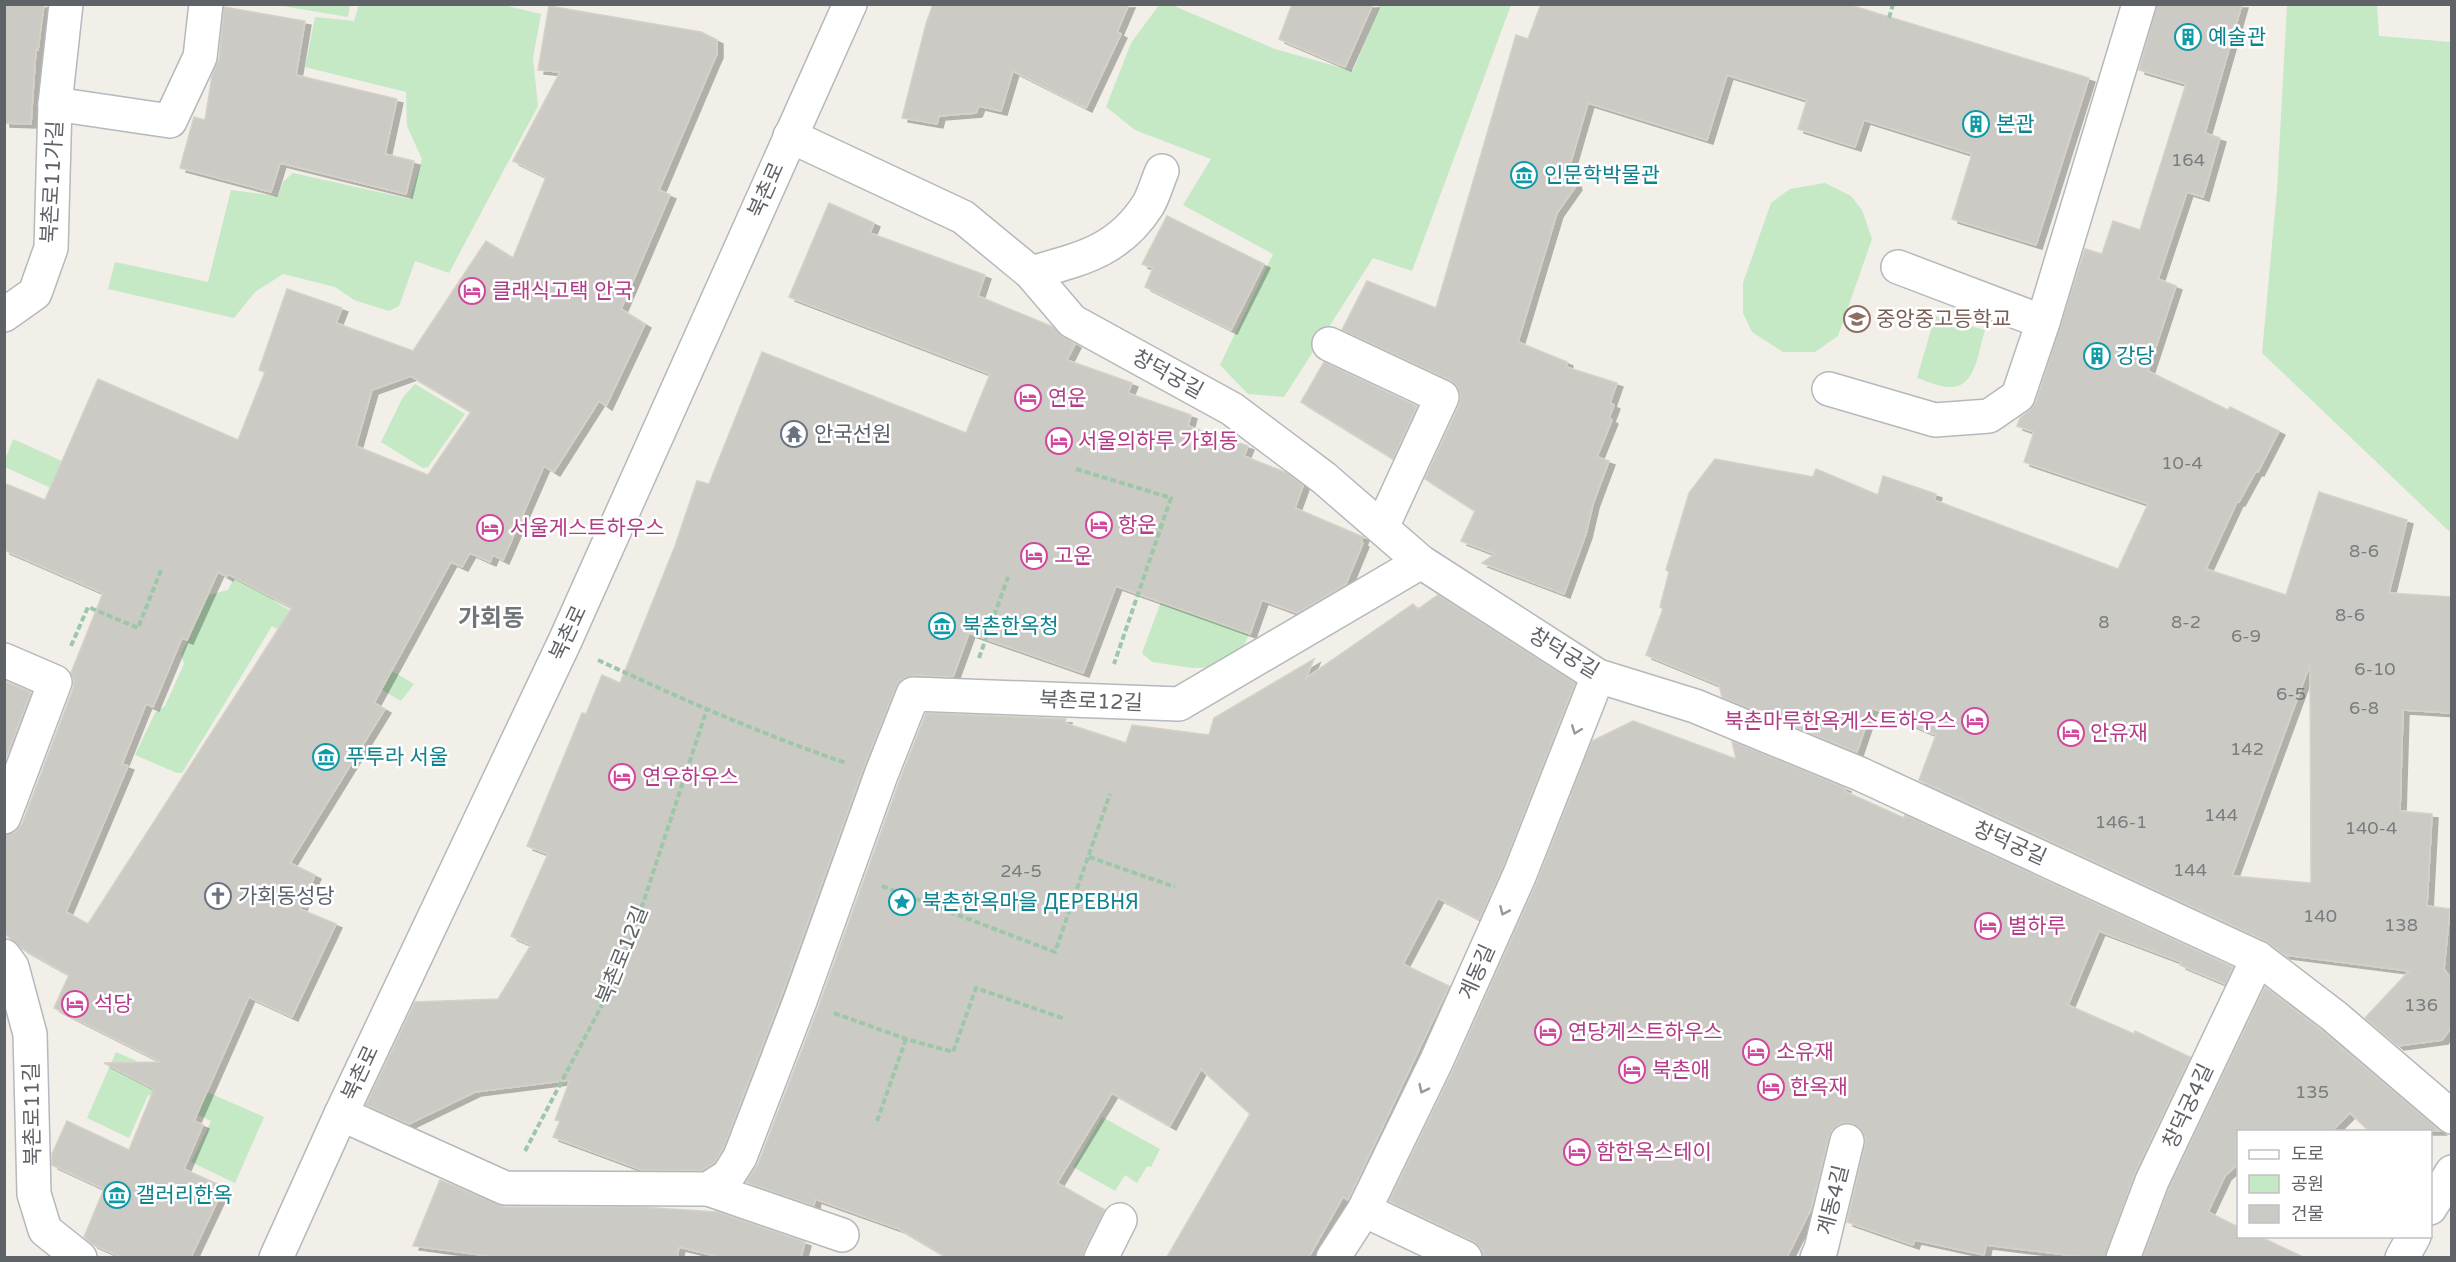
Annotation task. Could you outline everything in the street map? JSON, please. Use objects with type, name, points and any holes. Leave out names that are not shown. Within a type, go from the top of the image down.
[{"type":"street","name":"북촌로11가길","points":[[4,315],[35,293],[51,248],[55,104],[66,4]]},
{"type":"street","name":"북촌로11가길","points":[[55,104],[170,121],[200,57],[206,4]]},
{"type":"street","name":"북촌로","points":[[276,1257],[341,1114],[565,641],[850,4]]},
{"type":"street","points":[[1829,389],[1935,420],[1989,416],[2018,396],[2043,322],[2139,4]]},
{"type":"street","name":"창덕궁길","points":[[790,136],[963,217],[1031,273],[1071,321],[1232,409],[1324,478],[1421,562],[1598,676],[1695,706],[1860,774],[2258,958],[2334,1016],[2451,1117]]},
{"type":"street","points":[[1031,273],[1091,256],[1122,237],[1148,205],[1162,171]]},
{"type":"street","points":[[1898,267],[2043,322]]},
{"type":"street","points":[[1329,345],[1442,397],[1382,527]]},
{"type":"street","name":"북촌로12길","points":[[708,1189],[728,1176],[740,1157],[913,694],[1179,704],[1421,562]]},
{"type":"street","points":[[4,660],[55,682],[4,817]]},
{"type":"street","name":"계동길","points":[[1333,1257],[1364,1210],[1436,1062],[1520,874],[1598,676]]},
{"type":"street","name":"북촌로11길","points":[[4,956],[12,967],[30,1034],[34,1194],[45,1230],[80,1257]]},
{"type":"street","name":"창덕궁4길","points":[[2123,1257],[2152,1181],[2258,958]]},
{"type":"street","points":[[341,1114],[505,1188],[708,1189],[842,1235]]},
{"type":"street","name":"계동4길","points":[[1817,1257],[1821,1249],[1847,1141]]},
{"type":"street","points":[[2432,1205],[2451,1172]]},
{"type":"street","points":[[1364,1210],[1465,1257]]},
{"type":"street","points":[[1101,1257],[1120,1220]]},
{"type":"street","points":[[2402,1257],[2413,1238]]},
{"type":"path","points":[[1889,18],[1893,4]]},
{"type":"path","points":[[1076,470],[1171,498],[1112,669]]},
{"type":"path","points":[[55,682],[88,607],[138,628],[161,570]]},
{"type":"path","points":[[975,696],[975,670],[1008,577]]},
{"type":"path","name":"북촌로","points":[[596,659],[781,741],[881,775]]},
{"type":"path","name":"북촌로12길","points":[[505,1188],[622,967],[707,709]]},
{"type":"path","points":[[846,873],[1055,952],[1110,794]]},
{"type":"path","points":[[1089,857],[1175,887]]},
{"type":"path","points":[[800,1001],[906,1039],[953,1052],[976,988],[1065,1019]]},
{"type":"path","points":[[877,1121],[906,1039]]},
{"type":"green space","points":[[350,4],[348,17],[277,5]]},
{"type":"green space","points":[[359,4],[499,4],[541,14],[533,58],[538,106],[449,273],[415,261],[399,306],[389,311],[354,300],[335,287],[283,274],[255,292],[234,318],[108,289],[115,262],[208,282],[231,190],[278,196],[283,182],[293,173],[410,199],[422,159],[407,126],[406,92],[305,67],[315,17],[354,21]]},
{"type":"green space","points":[[1159,5],[1172,5],[1275,49],[1353,71],[1380,5],[1511,5],[1412,271],[1373,258],[1284,397],[1248,394],[1220,365],[1273,254],[1183,205],[1211,159],[1135,130],[1106,107],[1131,43]]},
{"type":"green space","points":[[2287,5],[2377,5],[2379,36],[2451,42],[2451,533],[2262,353],[2277,190]]},
{"type":"green space","points":[[1825,183],[1851,196],[1862,210],[1872,239],[1838,336],[1815,352],[1783,352],[1752,332],[1743,313],[1743,283],[1771,203],[1790,189]]},
{"type":"green space","points":[[1935,316],[1985,330],[1971,375],[1959,386],[1942,386],[1917,378]]},
{"type":"green space","points":[[415,384],[465,414],[428,467],[423,468],[381,442],[403,397]]},
{"type":"green space","points":[[13,439],[62,461],[171,543],[5,467],[5,460]]},
{"type":"green space","points":[[271,505],[314,519],[274,601],[414,684],[401,701],[272,626],[182,773],[135,755],[155,713],[165,706],[184,664],[181,654],[209,595],[228,590]]},
{"type":"green space","points":[[1161,602],[1249,634],[1238,659],[1224,667],[1192,668],[1152,662],[1142,653]]},
{"type":"green space","points":[[116,1052],[264,1117],[235,1183],[191,1162],[211,1121],[156,1096],[148,1095],[129,1138],[87,1118]]},
{"type":"green space","points":[[1102,1117],[1160,1149],[1151,1167],[1147,1166],[1137,1183],[1125,1175],[1115,1191],[1073,1167]]},
{"type":"building","points":[[4,4],[44,4],[38,50],[36,49],[31,124],[4,123]]},
{"type":"building","points":[[933,4],[1129,4],[1117,32],[1121,34],[1086,108],[1013,71],[1001,111],[979,106],[976,113],[939,116],[937,124],[902,118]]},
{"type":"building","points":[[1292,4],[1373,4],[1345,67],[1279,39]]},
{"type":"building","points":[[1541,4],[1847,4],[2089,78],[2036,245],[1952,219],[1972,154],[1864,120],[1855,147],[1798,129],[1807,100],[1727,75],[1707,140],[1588,103],[1570,165],[1576,186],[1557,213],[1518,342],[1567,362],[1566,367],[1617,383],[1610,403],[1614,405],[1609,418],[1612,420],[1597,457],[1609,461],[1564,594],[1482,563],[1495,554],[1461,541],[1475,511],[1425,479],[1459,405],[1461,395],[1457,386],[1450,380],[1342,330],[1367,281],[1436,308],[1516,35],[1528,39]]},
{"type":"building","points":[[2157,4],[2242,4],[2205,133],[2220,138],[2203,197],[2187,192],[2158,279],[2176,286],[2148,371],[2228,410],[2230,407],[2279,431],[2258,472],[2256,471],[2237,502],[2206,569],[2286,595],[2319,492],[2407,520],[2389,593],[2451,597],[2451,713],[2403,710],[2400,811],[2432,814],[2427,906],[2450,909],[2444,969],[2451,979],[2451,1028],[2442,1040],[2398,1046],[2365,1018],[2409,971],[2285,955],[2266,941],[1919,780],[1936,735],[1872,708],[1857,752],[1722,697],[1719,685],[1646,655],[1663,609],[1660,607],[1669,572],[1666,570],[1689,493],[1715,459],[1813,477],[1816,469],[1878,495],[1883,476],[1936,494],[1934,500],[2118,569],[2148,504],[2024,462],[2034,432],[2017,426],[2020,418],[2036,402],[2085,249],[2102,254],[2113,221],[2140,230],[2186,84],[2139,70]],"holes":[[[2310,664],[2311,883],[2232,876]]]},
{"type":"building","points":[[549,6],[701,32],[717,40],[717,54],[659,190],[670,195],[621,309],[645,324],[606,406],[599,401],[554,472],[544,466],[503,560],[493,555],[490,562],[470,553],[462,567],[451,562],[374,703],[385,709],[290,863],[315,875],[300,909],[336,924],[292,1017],[249,997],[194,1121],[203,1125],[184,1169],[224,1187],[191,1257],[121,1257],[92,1244],[84,1237],[104,1189],[52,1165],[52,1154],[67,1121],[129,1150],[154,1089],[104,1063],[161,1062],[54,1008],[69,975],[22,949],[4,933],[4,835],[15,832],[22,824],[73,689],[74,680],[71,673],[103,593],[4,550],[4,483],[45,500],[98,379],[238,440],[265,372],[259,370],[287,289],[342,308],[336,323],[413,351],[486,241],[513,258],[546,177],[513,161],[560,72],[538,70]],"holes":[[[411,376],[471,412],[428,475],[356,446],[372,390]],[[218,572],[227,577],[228,574],[292,608],[88,924],[66,912],[128,766],[122,764],[146,704],[153,707],[182,638],[187,640]]]},
{"type":"building","points":[[224,7],[305,21],[296,75],[397,99],[385,154],[414,161],[406,194],[280,163],[271,192],[180,168],[194,117],[205,120],[212,76],[219,59]]},
{"type":"building","points":[[829,203],[874,223],[870,233],[985,275],[978,296],[1053,327],[1075,344],[1067,360],[1132,383],[1128,393],[1191,415],[1188,426],[1248,446],[1244,456],[1287,473],[1303,486],[1295,508],[1363,537],[1361,542],[1363,543],[1346,584],[1297,613],[1262,600],[1250,634],[1116,586],[1083,673],[969,633],[953,677],[914,675],[902,679],[896,687],[863,769],[723,1149],[714,1163],[702,1170],[642,1170],[553,1137],[560,1121],[555,1120],[570,1080],[475,1092],[409,1124],[366,1105],[415,1002],[498,999],[531,945],[511,936],[548,854],[527,846],[582,713],[586,714],[602,675],[620,683],[675,546],[697,481],[709,484],[762,352],[966,433],[990,374],[789,297]]},
{"type":"building","points":[[1167,216],[1264,264],[1231,330],[1145,287],[1153,268],[1142,264]]},
{"type":"building","points":[[1324,362],[1417,406],[1393,459],[1301,402]]},
{"type":"building","points":[[1438,595],[1575,683],[1503,867],[1479,919],[1438,898],[1403,964],[1449,986],[1348,1200],[1343,1197],[1309,1257],[1167,1257],[1250,1114],[1201,1069],[1170,1126],[1112,1093],[1057,1183],[1105,1210],[1084,1250],[1083,1257],[946,1257],[899,1229],[815,1199],[814,1206],[746,1182],[758,1164],[818,1008],[926,713],[1066,719],[1065,723],[1126,743],[1132,725],[1209,735],[1214,718],[1314,659],[1306,678],[1413,604],[1418,609]]},
{"type":"building","points":[[4,681],[31,692],[4,763]]},
{"type":"building","points":[[1633,721],[1736,759],[1732,741],[1845,788],[1844,791],[1904,818],[1905,815],[2233,967],[2225,984],[2180,965],[2181,962],[2099,931],[2068,1005],[2134,1034],[2135,1031],[2190,1057],[2135,1173],[2105,1257],[2083,1257],[1986,1245],[1984,1255],[1915,1240],[1913,1245],[1847,1222],[1865,1145],[1865,1136],[1860,1128],[1851,1123],[1841,1123],[1829,1136],[1811,1209],[1787,1257],[1484,1257],[1481,1248],[1473,1241],[1389,1201],[1453,1070],[1537,882],[1592,741]]},
{"type":"building","points":[[2265,987],[2322,1031],[2440,1131],[2368,1130],[2350,1113],[2333,1130],[2237,1130],[2237,1165],[2225,1176],[2208,1212],[2237,1226],[2237,1238],[2263,1238],[2303,1257],[2143,1257],[2169,1188]]},
{"type":"building","points":[[440,1180],[504,1207],[639,1207],[718,1212],[805,1242],[801,1257],[719,1257],[679,1247],[677,1257],[496,1257],[413,1246]]},
{"type":"place","name":"예술관","points":[[2188,37]]},
{"type":"place","name":"본관","points":[[1976,124]]},
{"type":"place","name":"인문학박물관","points":[[1524,175]]},
{"type":"place","name":"클래식고택 안국","points":[[472,291]]},
{"type":"place","name":"중앙중고등학교","points":[[1857,319]]},
{"type":"place","name":"강당","points":[[2097,356]]},
{"type":"place","name":"연운","points":[[1028,398]]},
{"type":"place","name":"안국선원","points":[[794,434]]},
{"type":"place","name":"서울의하루 가회동","points":[[1059,441]]},
{"type":"place","name":"항운","points":[[1099,525]]},
{"type":"place","name":"서울게스트하우스","points":[[490,528]]},
{"type":"place","name":"고운","points":[[1034,556]]},
{"type":"place","name":"북촌한옥청","points":[[942,626]]},
{"type":"place","name":"북촌마루한옥게스트하우스","points":[[1975,721]]},
{"type":"place","name":"안유재","points":[[2071,733]]},
{"type":"place","name":"푸투라 서울","points":[[326,757]]},
{"type":"place","name":"연우하우스","points":[[622,777]]},
{"type":"place","name":"가회동성당","points":[[218,896]]},
{"type":"place","name":"북촌한옥마을 ДЕРЕВНЯ","points":[[902,902]]},
{"type":"place","name":"별하루","points":[[1988,926]]},
{"type":"place","name":"석당","points":[[75,1004]]},
{"type":"place","name":"연당게스트하우스","points":[[1548,1032]]},
{"type":"place","name":"소유재","points":[[1756,1052]]},
{"type":"place","name":"북촌애","points":[[1632,1070]]},
{"type":"place","name":"한옥재","points":[[1771,1087]]},
{"type":"place","name":"함한옥스테이","points":[[1577,1152]]},
{"type":"place","name":"갤러리한옥","points":[[117,1195]]},
{"type":"district","name":"가회동","points":[[491,618]]}]
